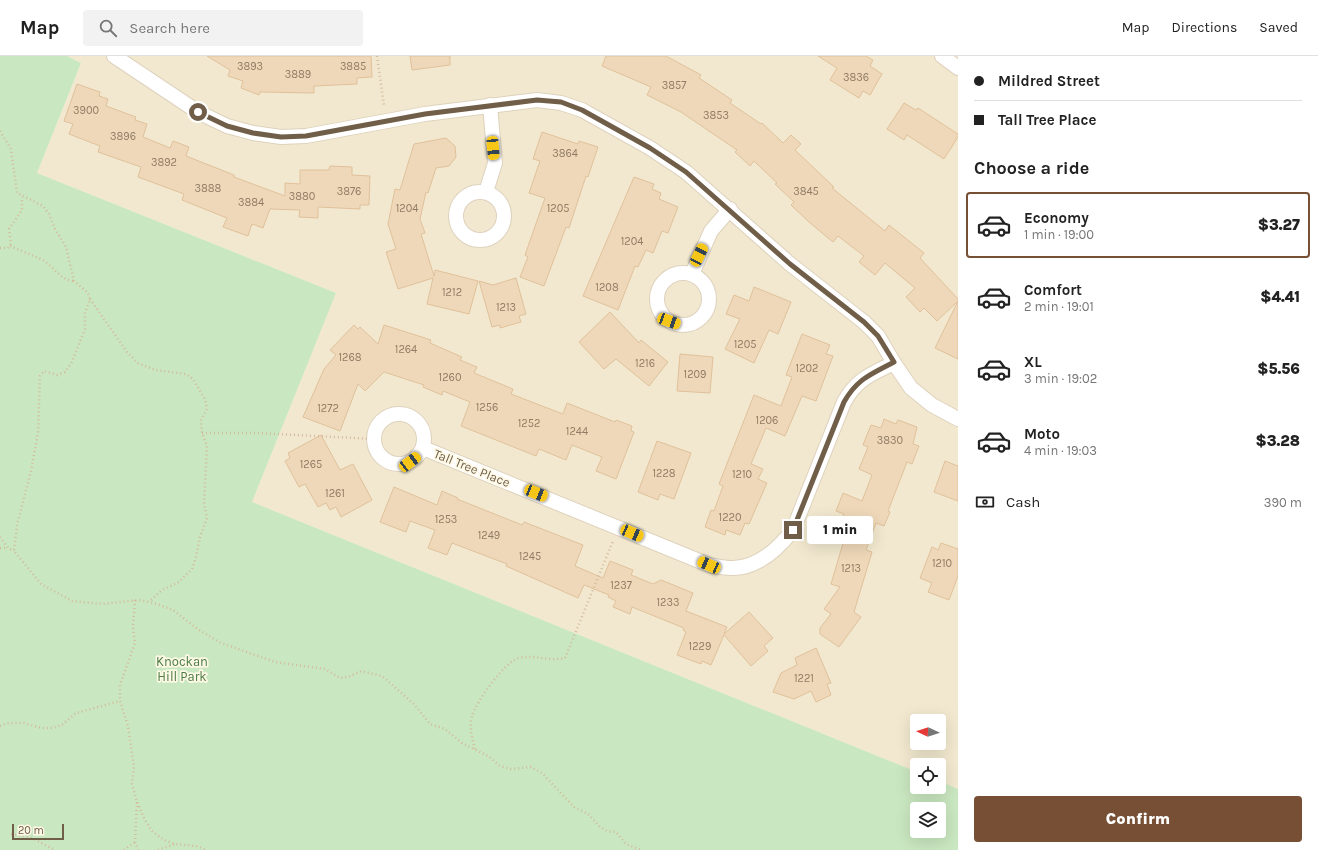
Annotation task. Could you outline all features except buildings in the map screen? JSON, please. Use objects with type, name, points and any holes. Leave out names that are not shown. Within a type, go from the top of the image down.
[{"type":"street","points":[[114,56],[198,112],[227,126],[253,133],[281,137],[306,136],[386,120],[490,105],[537,100],[561,102],[582,110],[650,148],[686,172],[730,209],[790,264],[864,322],[878,336],[912,388],[932,405],[958,419]]},
{"type":"street","points":[[942,56],[958,68]]},
{"type":"street","points":[[486,192],[495,163],[490,105]]},
{"type":"street","points":[[692,274],[710,232],[730,209]]},
{"type":"street","name":"Tall Tree Place","points":[[423,448],[709,565],[731,569],[747,565],[764,558],[780,547],[793,530],[844,402],[852,388],[863,379],[894,362]]},
{"type":"street","name":"Tall Tree Place","points":[[393,414],[404,414],[414,418],[421,426],[424,437],[423,448],[418,456],[410,462],[400,465],[390,463],[381,457],[376,449],[374,439],[376,428],[383,420],[393,414]]},
{"type":"path","points":[[377,56],[386,120]]},
{"type":"path","points":[[0,131],[11,149],[14,161],[15,188],[17,193],[22,197],[43,206],[49,214],[71,259],[74,281]]},
{"type":"path","points":[[10,246],[9,229],[22,210],[22,197]]},
{"type":"path","points":[[0,248],[8,248],[10,246],[43,260],[62,277],[68,281],[74,281],[88,293],[90,299],[128,352],[138,363],[155,370],[186,374],[193,379],[205,399],[207,409],[201,420],[202,433],[207,446],[204,504],[207,518],[192,569],[178,582],[162,590],[148,602]]},
{"type":"path","points":[[14,551],[17,525],[31,471],[38,433],[40,376],[44,371],[57,375],[64,372],[72,362],[85,329],[85,313],[90,299]]},
{"type":"path","points":[[202,433],[258,433],[374,439]]},
{"type":"path","points":[[475,750],[471,726],[473,714],[499,672],[517,658],[527,657],[542,660],[557,660],[565,658],[619,527]]},
{"type":"path","points":[[0,537],[8,548]]},
{"type":"path","points":[[0,548],[8,548],[14,551],[41,584],[72,601],[102,604],[135,600],[148,602],[173,610],[199,630],[220,643],[275,662],[326,669],[340,678],[348,677],[361,671],[382,676],[414,704],[430,724],[445,730],[462,743],[488,756],[500,766],[511,769],[531,767],[542,773],[574,807],[588,814],[600,827],[607,831],[616,832],[626,844],[641,850]]},
{"type":"path","points":[[135,600],[133,627],[135,643],[120,685],[120,701],[128,726],[134,767],[132,784],[137,802],[152,831],[164,840],[175,844],[196,846],[206,850]]},
{"type":"path","points":[[0,726],[9,723],[24,723],[41,728],[53,728],[62,725],[76,713],[120,701]]},
{"type":"path","points":[[137,802],[135,842],[138,850]]},
{"type":"path","points":[[11,834],[32,838],[55,850]]},
{"type":"path","points":[[124,850],[135,842]]},
{"type":"path","points":[[158,850],[175,844]]},
{"type":"shaded area","points":[[67,56],[958,56],[958,789],[946,784],[946,758],[910,758],[910,769],[252,502],[336,293],[37,173],[81,63]]},
{"type":"green space","name":"Knockan Hill Park","points":[[0,56],[67,56],[81,63],[37,173],[336,293],[252,502],[910,769],[910,794],[946,794],[946,784],[958,789],[958,850],[0,850]]},
{"type":"route","points":[[198,112],[227,126],[253,133],[281,137],[306,136],[339,131],[386,120],[490,105],[537,100],[561,102],[582,110],[650,148],[686,172],[730,209],[790,264],[864,322],[878,336],[894,362],[863,379],[852,388],[844,402],[793,530]]}]
